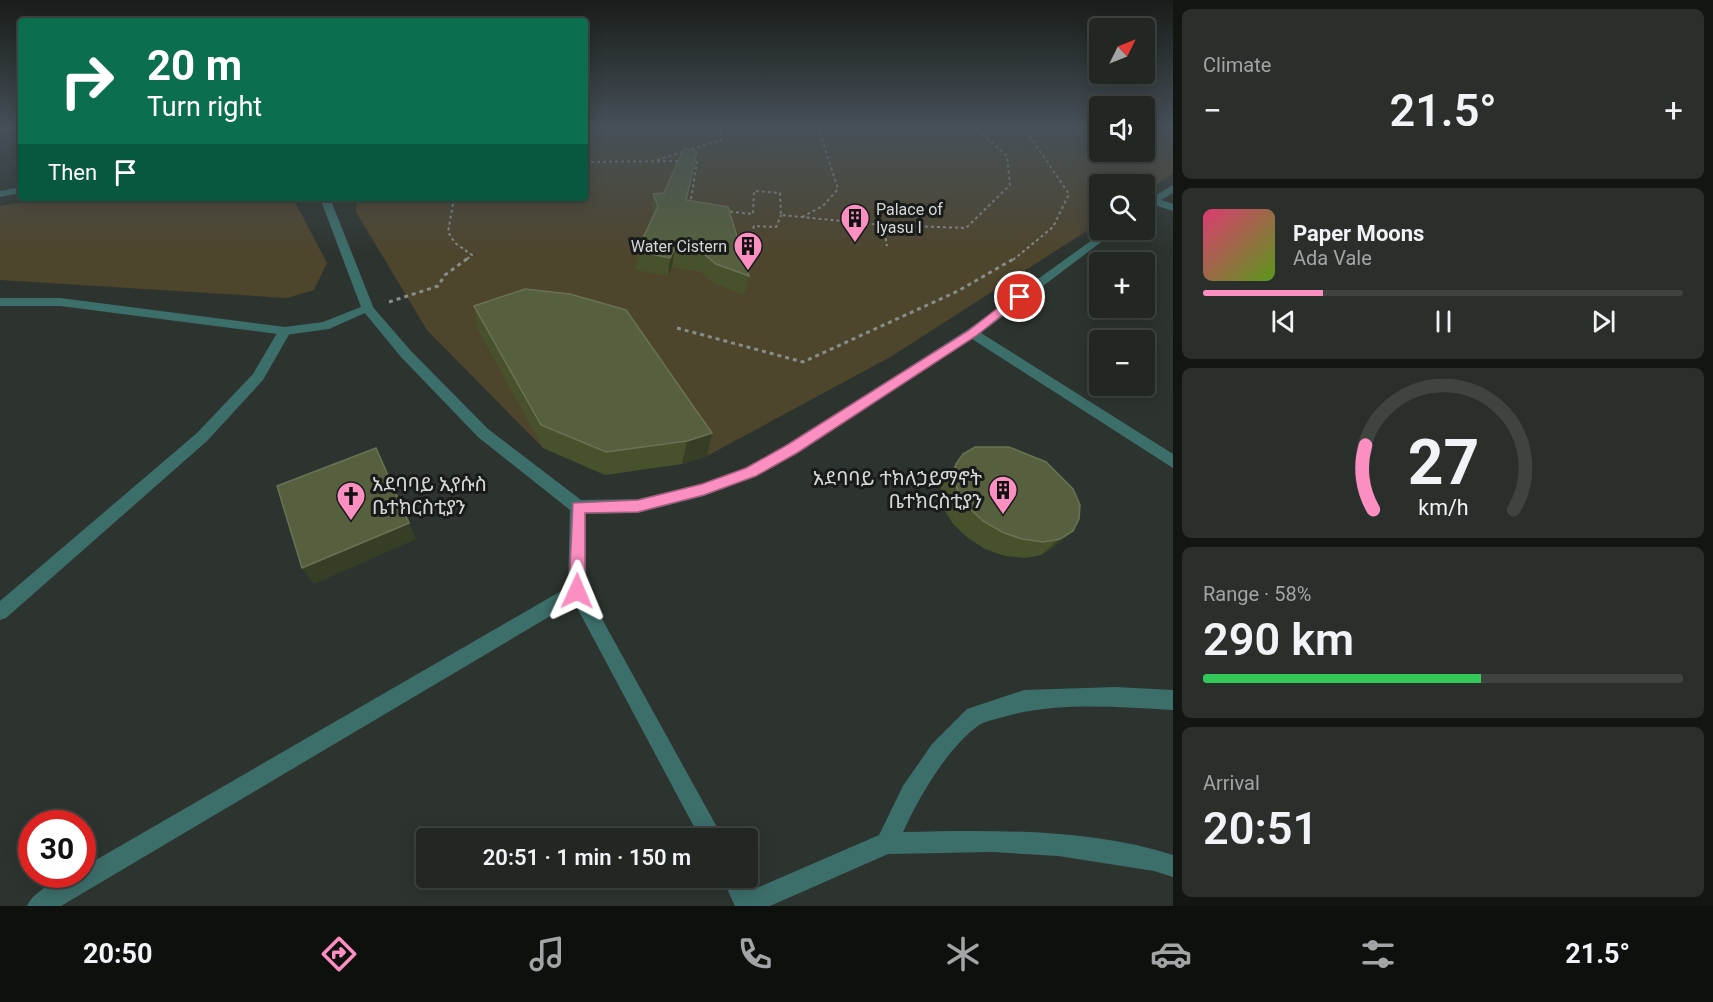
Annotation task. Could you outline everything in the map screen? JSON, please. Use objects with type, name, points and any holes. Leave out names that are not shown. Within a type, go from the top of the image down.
[{"type":"street","points":[[1155,200],[1173,188]]},
{"type":"street","points":[[0,194],[18,191]]},
{"type":"street","points":[[325,201],[368,309],[406,354],[483,433],[578,507],[638,506],[704,490],[751,472],[792,449],[972,333],[1098,240]]},
{"type":"street","points":[[1155,205],[1173,208]]},
{"type":"street","points":[[0,302],[60,302],[285,331],[325,326],[368,309]]},
{"type":"street","points":[[0,612],[202,437],[258,377],[285,331]]},
{"type":"street","points":[[972,333],[1173,462]]},
{"type":"street","points":[[578,507],[577,591],[707,828]]},
{"type":"street","points":[[39,906],[577,591]]},
{"type":"street","points":[[887,843],[910,793],[927,768],[939,751],[974,716],[1024,700],[1116,697],[1173,700]]},
{"type":"street","points":[[739,888],[748,905],[887,843],[992,841],[1058,845],[1154,860],[1173,866]]},
{"type":"path","points":[[696,169],[689,207],[700,208]]},
{"type":"path","points":[[801,217],[823,206],[838,189],[832,169]]},
{"type":"path","points":[[781,215],[883,225],[966,228],[1010,185],[1008,169]]},
{"type":"path","points":[[677,328],[803,363],[958,291],[1010,262],[1053,226],[1069,194],[1053,169]]},
{"type":"path","points":[[721,211],[753,214],[753,191],[780,193],[781,215],[776,227],[754,226],[747,252]]},
{"type":"path","points":[[368,309],[438,286],[445,275],[472,255],[452,243],[447,229],[453,201]]},
{"type":"path","points":[[883,225],[887,246]]},
{"type":"shaded area","points":[[588,169],[1173,169],[1173,173],[1155,186],[1155,174],[1089,174],[1089,229],[892,356],[707,456],[682,464],[543,448],[427,330],[356,212],[357,201],[588,201]]},
{"type":"shaded area","points":[[31,201],[295,201],[327,263],[314,290],[287,298],[0,280],[0,206]]},
{"type":"building","points":[[675,169],[693,169],[686,200],[728,207],[749,276],[716,264],[704,254],[675,248],[670,258],[637,251],[658,206],[653,194],[664,193]]},
{"type":"building","points":[[525,289],[570,294],[626,310],[712,433],[687,441],[606,452],[541,425],[474,306]]},
{"type":"building","name":"አደባባይ ተክለኃይማኖት ቤተክርስቲያን","points":[[975,447],[1009,447],[1046,462],[1073,489],[1080,505],[1079,519],[1073,531],[1060,539],[1043,542],[1022,539],[1002,532],[983,521],[968,507],[958,492],[954,477],[956,464],[963,454]]},
{"type":"building","name":"አደባባይ ኢየሱስ ቤተክርስቲያን","points":[[376,448],[409,523],[302,568],[277,486]]},
{"type":"place","name":"Palace of Iyasu I","points":[[855,244]]},
{"type":"place","name":"Water Cistern","points":[[748,272]]},
{"type":"place","name":"አደባባይ ተክለኃይማኖት ቤተክርስቲያን","points":[[1003,516]]},
{"type":"place","name":"አደባባይ ኢየሱስ ቤተክርስቲያን","points":[[351,522]]},
{"type":"route","points":[[577,591],[578,507],[638,506],[704,490],[751,472],[792,449],[972,333],[1020,297]]}]
